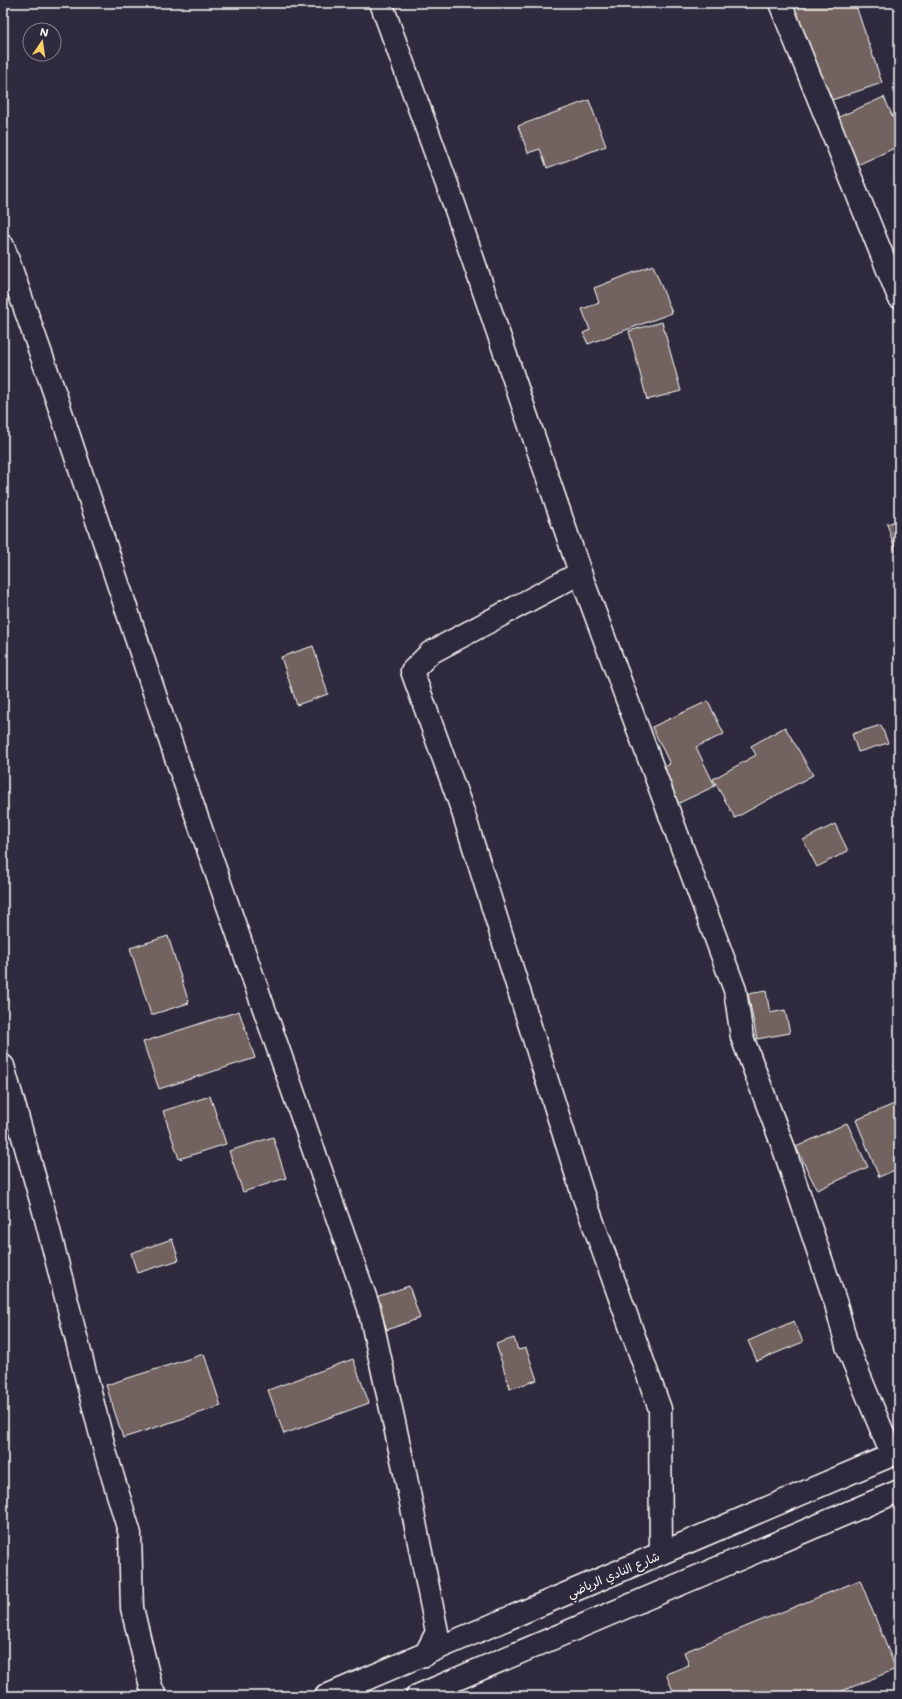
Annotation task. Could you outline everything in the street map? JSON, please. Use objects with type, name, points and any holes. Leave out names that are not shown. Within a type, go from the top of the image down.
[{"type":"street","points":[[381,3],[453,201],[580,573],[735,990],[742,1036],[783,1146],[836,1304],[847,1346],[896,1453]]},
{"type":"street","points":[[780,3],[899,297]]},
{"type":"street","points":[[3,246],[56,396],[174,752],[369,1308],[404,1468],[437,1632],[425,1655],[439,1687]]},
{"type":"street","points":[[580,573],[430,653],[412,671],[462,809],[582,1192],[660,1409],[661,1553]]},
{"type":"street","points":[[3,1066],[44,1211],[105,1451],[130,1534],[132,1608],[151,1687],[155,1696]]},
{"type":"street","name":"شارع النادي الرياضي","points":[[326,1696],[896,1453]]},
{"type":"street","points":[[417,1696],[899,1491]]},
{"type":"building","points":[[791,3],[855,3],[882,83],[826,102]]},
{"type":"building","points":[[884,97],[899,131],[899,146],[853,167],[832,120]]},
{"type":"building","points":[[589,100],[606,146],[547,168],[540,149],[528,153],[518,126]]},
{"type":"building","points":[[653,265],[672,313],[588,344],[583,333],[590,330],[582,309],[599,303],[594,288]]},
{"type":"building","points":[[662,322],[681,391],[647,400],[629,331]]},
{"type":"building","points":[[899,520],[899,558],[898,559],[887,524]]},
{"type":"building","points":[[313,646],[328,694],[297,705],[281,657]]},
{"type":"building","points":[[708,701],[724,734],[696,747],[715,786],[677,804],[660,769],[670,764],[652,727]]},
{"type":"building","points":[[881,725],[888,743],[858,752],[852,734]]},
{"type":"building","points":[[785,727],[813,775],[735,818],[713,779],[756,755],[751,746]]},
{"type":"building","points":[[835,824],[848,851],[817,867],[803,840]]},
{"type":"building","points":[[168,936],[189,1003],[151,1015],[130,948]]},
{"type":"building","points":[[766,991],[770,1013],[785,1010],[790,1033],[757,1039],[748,994]]},
{"type":"building","points":[[239,1011],[255,1058],[159,1089],[143,1042]]},
{"type":"building","points":[[210,1096],[226,1144],[179,1159],[163,1111]]},
{"type":"building","points":[[899,1102],[899,1168],[879,1177],[856,1120]]},
{"type":"building","points":[[847,1123],[868,1167],[817,1190],[796,1147]]},
{"type":"building","points":[[273,1137],[286,1178],[243,1192],[229,1151]]},
{"type":"building","points":[[172,1239],[179,1260],[137,1273],[131,1253]]},
{"type":"building","points":[[409,1286],[420,1318],[387,1330],[376,1297]]},
{"type":"building","points":[[794,1321],[803,1342],[757,1361],[748,1341]]},
{"type":"building","points":[[514,1338],[518,1350],[526,1348],[537,1380],[510,1389],[496,1344]]},
{"type":"building","points":[[204,1354],[221,1406],[123,1438],[106,1385]]},
{"type":"building","points":[[353,1359],[369,1403],[284,1434],[268,1390]]},
{"type":"building","points":[[860,1580],[896,1669],[830,1696],[675,1696],[666,1674],[689,1665],[684,1652]]}]
